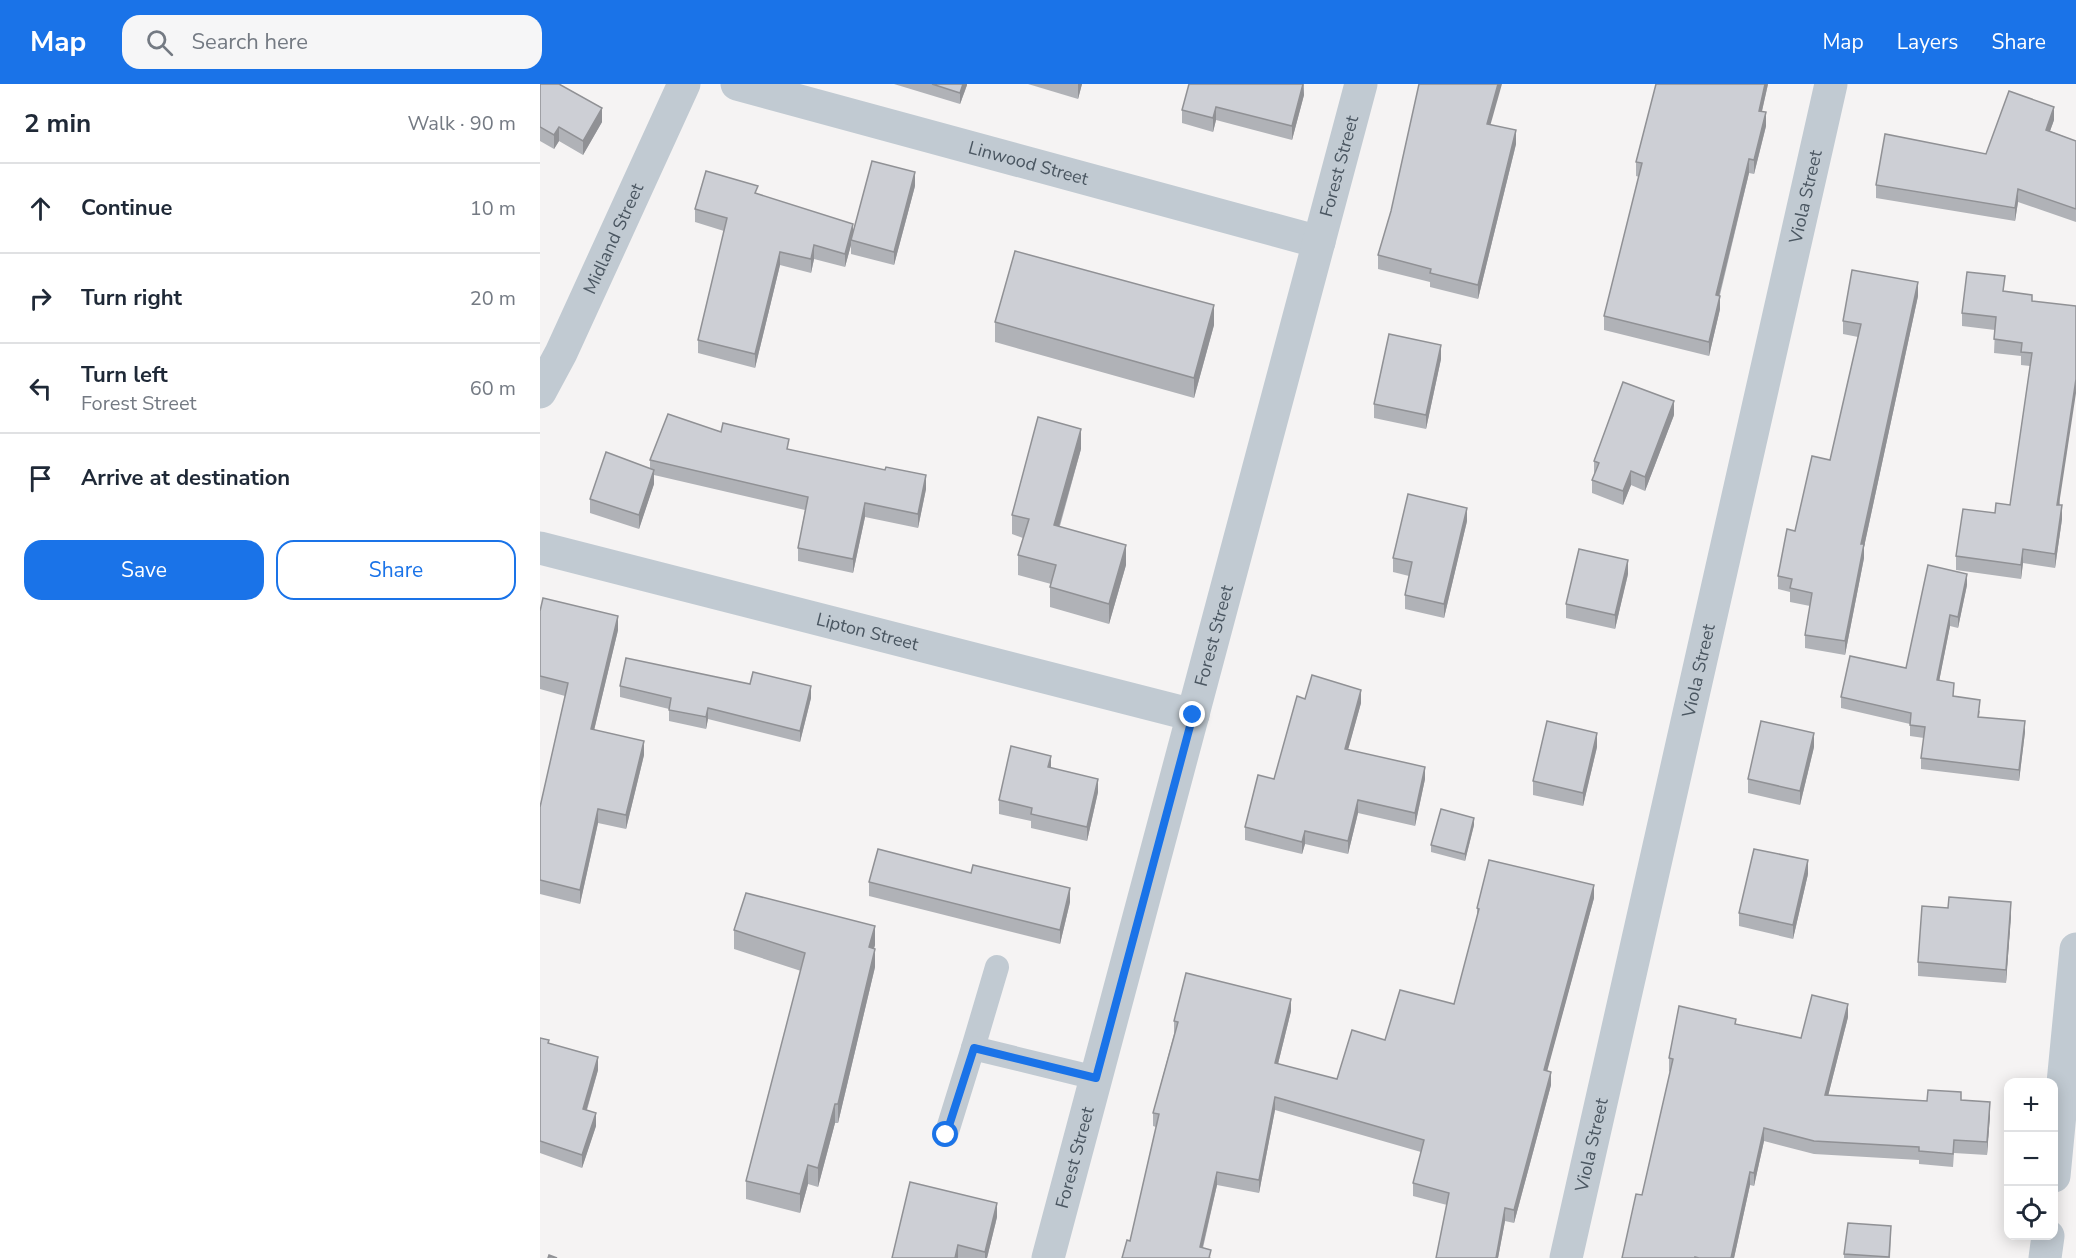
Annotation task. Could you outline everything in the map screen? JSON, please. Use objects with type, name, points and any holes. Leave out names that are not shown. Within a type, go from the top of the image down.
[{"type":"street","name":"Midland Street","points":[[540,392],[561,353],[684,84]]},
{"type":"street","name":"Linwood Street","points":[[737,84],[1320,242]]},
{"type":"street","name":"Forest Street","points":[[1048,1258],[1361,84]]},
{"type":"street","name":"Viola Street","points":[[1566,1258],[1831,84]]},
{"type":"street","name":"Lipton Street","points":[[540,548],[1193,715]]},
{"type":"street","points":[[2058,1135],[2076,949]]},
{"type":"street","points":[[2045,1258],[2047,1240]]},
{"type":"lane","points":[[946,1135],[997,967]]},
{"type":"lane","points":[[974,1048],[1096,1078]]},
{"type":"building","points":[[540,84],[559,84],[602,108],[583,141],[559,127],[554,135],[540,127]]},
{"type":"building","points":[[932,84],[963,84],[960,93]]},
{"type":"building","points":[[1189,84],[1303,84],[1292,126],[1216,107],[1213,118],[1182,110]]},
{"type":"building","points":[[1419,84],[1498,84],[1487,124],[1516,130],[1478,285],[1430,273],[1431,269],[1378,255],[1391,211]]},
{"type":"building","points":[[1656,84],[1765,84],[1759,111],[1766,112],[1754,160],[1749,159],[1716,295],[1720,296],[1709,342],[1604,316],[1642,163],[1636,162]]},
{"type":"building","points":[[2009,91],[2054,107],[2046,130],[2076,141],[2076,209],[2018,189],[2015,208],[1876,185],[1885,134],[1986,154]]},
{"type":"building","points":[[872,161],[915,172],[894,252],[851,240]]},
{"type":"building","points":[[706,171],[758,186],[755,193],[853,224],[845,254],[814,245],[811,259],[780,252],[755,354],[698,340],[727,218],[695,209]]},
{"type":"building","points":[[1015,251],[1214,305],[1194,378],[995,322]]},
{"type":"building","points":[[1852,270],[1918,282],[1861,544],[1864,544],[1845,641],[1805,635],[1812,593],[1790,588],[1792,579],[1778,576],[1787,529],[1795,531],[1812,456],[1830,460],[1861,324],[1843,321]]},
{"type":"building","points":[[1967,272],[2005,276],[2003,291],[2032,295],[2032,301],[2076,306],[2076,379],[2057,505],[2062,505],[2055,554],[2023,549],[2021,565],[1956,556],[1963,509],[1995,513],[1996,503],[2010,505],[2032,353],[2021,352],[2022,343],[1994,339],[1996,317],[1962,313]]},
{"type":"building","points":[[1389,334],[1441,345],[1426,415],[1374,404]]},
{"type":"building","points":[[1623,382],[1674,401],[1645,477],[1631,471],[1623,491],[1592,480],[1599,463],[1594,461]]},
{"type":"building","points":[[668,414],[721,432],[723,423],[789,439],[787,449],[885,470],[886,467],[926,475],[918,514],[865,503],[853,559],[798,548],[808,497],[650,460]]},
{"type":"building","points":[[1038,417],[1081,429],[1054,525],[1126,545],[1109,604],[1050,587],[1056,565],[1018,555],[1029,519],[1012,515]]},
{"type":"building","points":[[606,452],[654,470],[639,515],[590,499]]},
{"type":"building","points":[[1408,494],[1467,508],[1444,604],[1405,595],[1412,562],[1393,558]]},
{"type":"building","points":[[1579,549],[1628,560],[1615,615],[1566,604]]},
{"type":"building","points":[[1928,565],[1967,574],[1958,617],[1950,615],[1937,680],[1954,683],[1953,696],[1980,700],[1978,717],[2025,721],[2019,770],[1921,758],[1925,727],[1910,725],[1911,713],[1841,697],[1850,656],[1906,668]]},
{"type":"building","points":[[543,598],[618,616],[591,729],[644,741],[626,815],[598,809],[580,890],[540,880],[540,807],[568,683],[540,676],[540,611]]},
{"type":"building","points":[[626,658],[750,684],[753,672],[811,686],[800,731],[708,708],[706,717],[669,710],[671,698],[620,686]]},
{"type":"building","points":[[1312,675],[1361,690],[1345,749],[1425,767],[1415,813],[1358,800],[1348,841],[1305,831],[1302,842],[1245,827],[1258,775],[1274,779],[1297,696],[1305,699]]},
{"type":"building","points":[[1547,721],[1597,733],[1583,793],[1533,781]]},
{"type":"building","points":[[1761,721],[1814,733],[1800,791],[1748,779]]},
{"type":"building","points":[[1011,746],[1051,756],[1048,767],[1098,779],[1087,827],[1031,814],[1032,808],[999,800]]},
{"type":"building","points":[[1441,809],[1474,818],[1465,854],[1431,845]]},
{"type":"building","points":[[878,849],[971,873],[973,865],[1070,888],[1060,930],[869,882]]},
{"type":"building","points":[[1754,849],[1808,860],[1793,925],[1739,913]]},
{"type":"building","points":[[1489,860],[1594,885],[1544,1070],[1551,1072],[1514,1210],[1505,1208],[1496,1258],[1436,1258],[1449,1193],[1413,1183],[1424,1140],[1275,1097],[1259,1180],[1217,1172],[1200,1247],[1211,1250],[1209,1258],[1122,1258],[1127,1240],[1130,1241],[1159,1114],[1153,1113],[1178,1022],[1174,1021],[1186,973],[1291,999],[1275,1063],[1337,1079],[1352,1030],[1385,1040],[1400,990],[1454,1004],[1479,909],[1477,908]]},
{"type":"building","points":[[746,893],[875,926],[869,947],[875,949],[838,1104],[835,1104],[818,1168],[808,1165],[800,1194],[746,1181],[805,953],[734,930]]},
{"type":"building","points":[[1949,897],[2011,902],[2006,970],[1918,962],[1922,906],[1948,908]]},
{"type":"building","points":[[1812,995],[1848,1004],[1825,1095],[1927,1101],[1928,1090],[1961,1092],[1961,1100],[1990,1102],[1987,1142],[1954,1140],[1953,1154],[1919,1151],[1919,1147],[1814,1141],[1764,1128],[1754,1173],[1750,1172],[1731,1258],[1622,1258],[1636,1194],[1642,1195],[1673,1059],[1669,1058],[1679,1006],[1736,1019],[1735,1024],[1801,1038]]},
{"type":"building","points":[[540,1038],[549,1040],[548,1043],[598,1057],[583,1109],[596,1113],[582,1155],[540,1141]]},
{"type":"building","points":[[910,1182],[997,1203],[985,1252],[958,1245],[955,1258],[892,1258]]},
{"type":"building","points":[[1848,1223],[1891,1226],[1889,1257],[1844,1254]]},
{"type":"route","points":[[946,1135],[974,1048],[1096,1078],[1193,715]]}]
